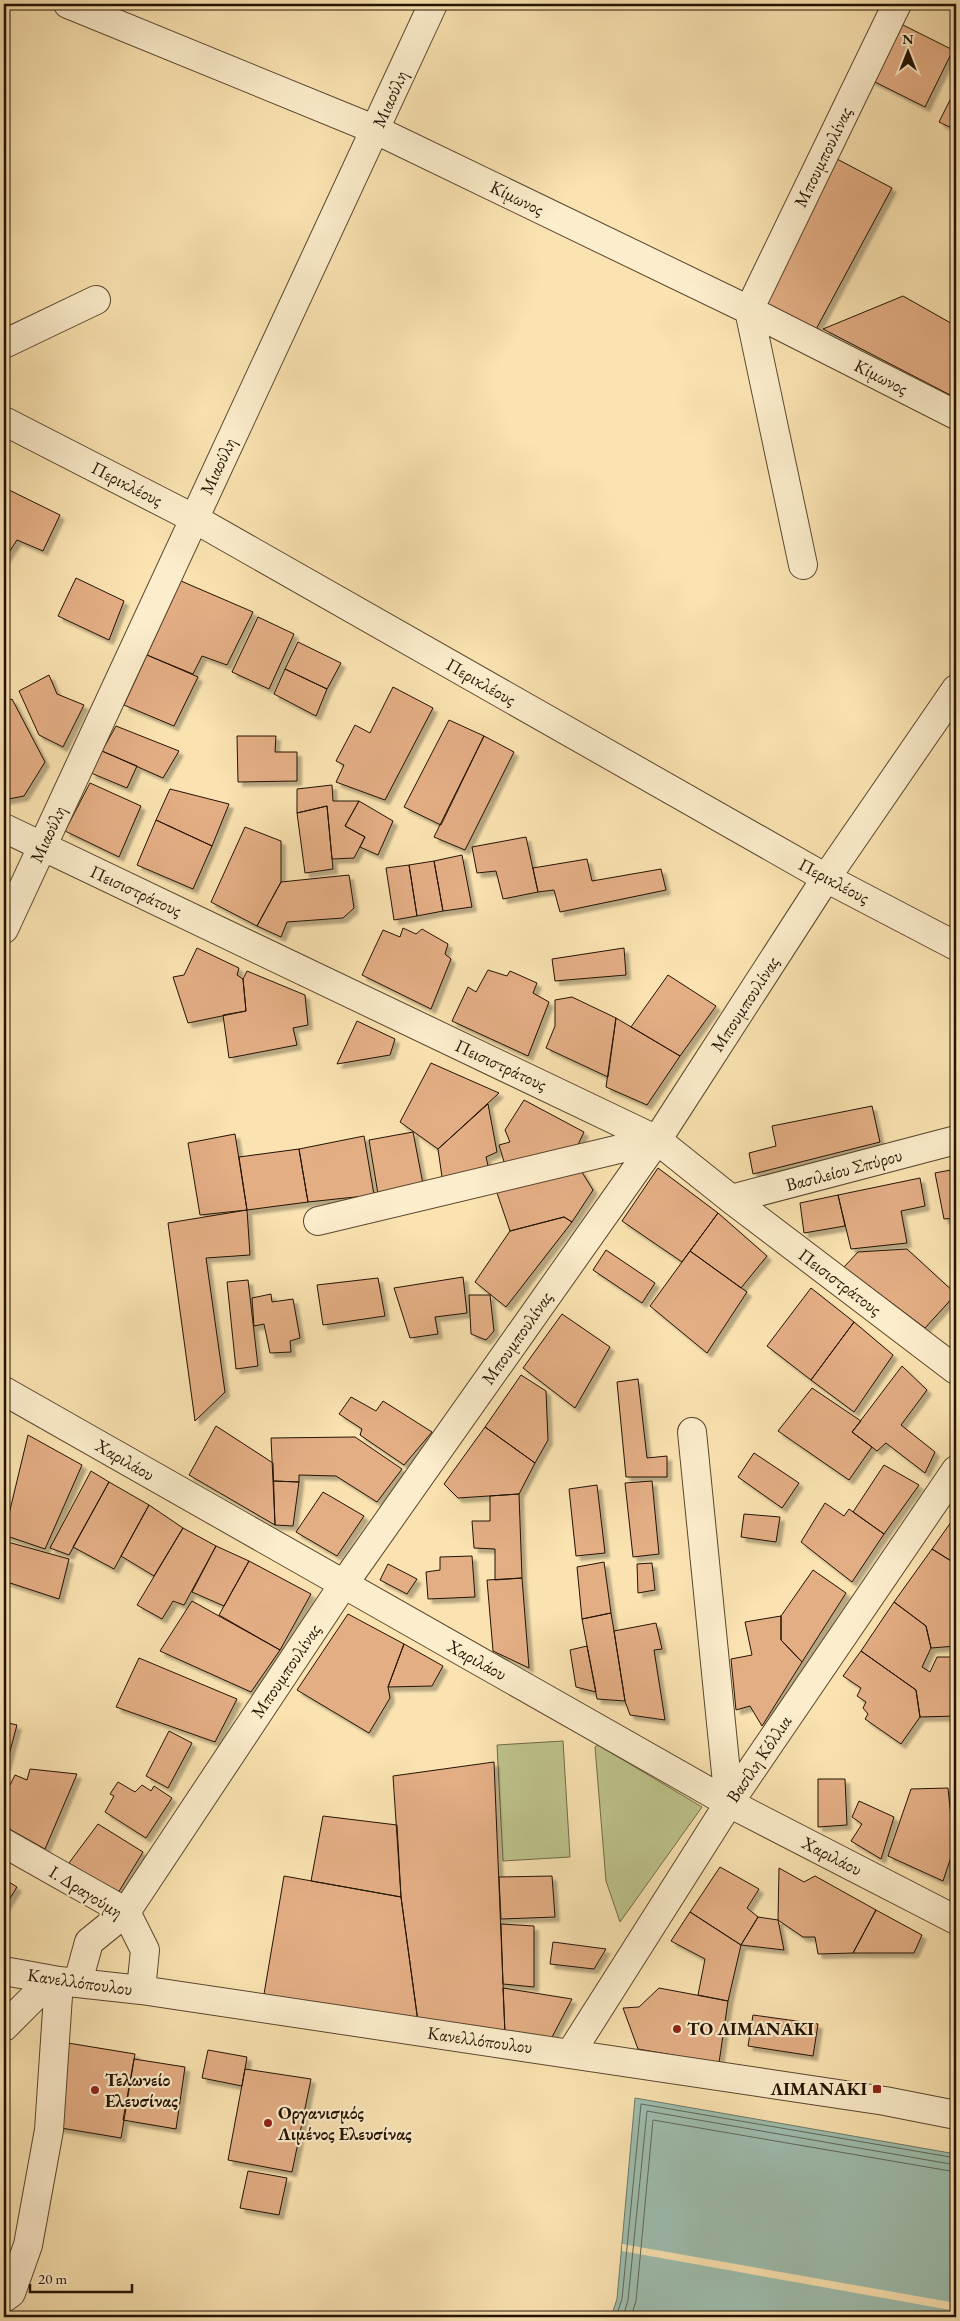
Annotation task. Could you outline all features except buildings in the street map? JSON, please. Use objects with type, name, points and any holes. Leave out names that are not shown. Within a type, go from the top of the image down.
[{"type":"street","name":"Κίμωνος","points":[[68,4],[376,130],[750,310],[956,415]]},
{"type":"street","name":"Μιαούλη","points":[[4,929],[193,518],[434,4]]},
{"type":"street","name":"Μπουμπουλίνας","points":[[750,310],[897,4]]},
{"type":"street","points":[[4,344],[96,300]]},
{"type":"street","points":[[750,310],[803,566]]},
{"type":"street","name":"Περικλέους","points":[[4,421],[193,518],[826,878],[956,946]]},
{"type":"street","name":"Μπουμπουλίνας","points":[[4,2298],[11,2293],[28,2245],[50,2130],[68,1982],[89,1942],[126,1912],[343,1585],[657,1140],[826,878],[956,689]]},
{"type":"street","name":"Πεισιστράτους","points":[[4,828],[657,1140],[731,1200],[956,1370]]},
{"type":"street","points":[[318,1221],[657,1140]]},
{"type":"street","name":"Βασιλείου Σπύρου","points":[[731,1200],[956,1140]]},
{"type":"street","name":"Χαριλάου","points":[[4,1391],[729,1803],[954,1911]]},
{"type":"street","points":[[692,1432],[729,1803]]},
{"type":"street","name":"Βασίλη Κόλλια","points":[[570,2054],[729,1803],[956,1470]]},
{"type":"street","name":"Ι. Δραγούμη","points":[[4,1843],[126,1912],[145,1950],[141,1990]]},
{"type":"street","name":"Κανελλόπουλου","points":[[4,1971],[68,1982],[141,1990],[885,2101],[956,2115]]},
{"type":"street","points":[[4,2027],[41,1990],[68,1982]]},
{"type":"green space","points":[[563,1741],[570,1857],[503,1861],[497,1745]]},
{"type":"green space","points":[[598,1745],[702,1807],[620,1922],[606,1881],[595,1747]]},
{"type":"water","points":[[635,2098],[956,2154],[956,2317],[611,2317],[617,2299]]},
{"type":"pier","points":[[622,2244],[956,2303],[956,2311],[622,2251]]},
{"type":"place","name":"ΤΟ ΛΙΜΑΝΑΚΙ","points":[[677,2029]]},
{"type":"place","name":"ΛΙΜΑΝΑΚΙ","points":[[877,2089]]},
{"type":"place","name":"Τελωνείο Ελευσίνας","points":[[95,2090]]},
{"type":"place","name":"Οργανισμός Λιμένος Ελευσίνας","points":[[268,2123]]}]
